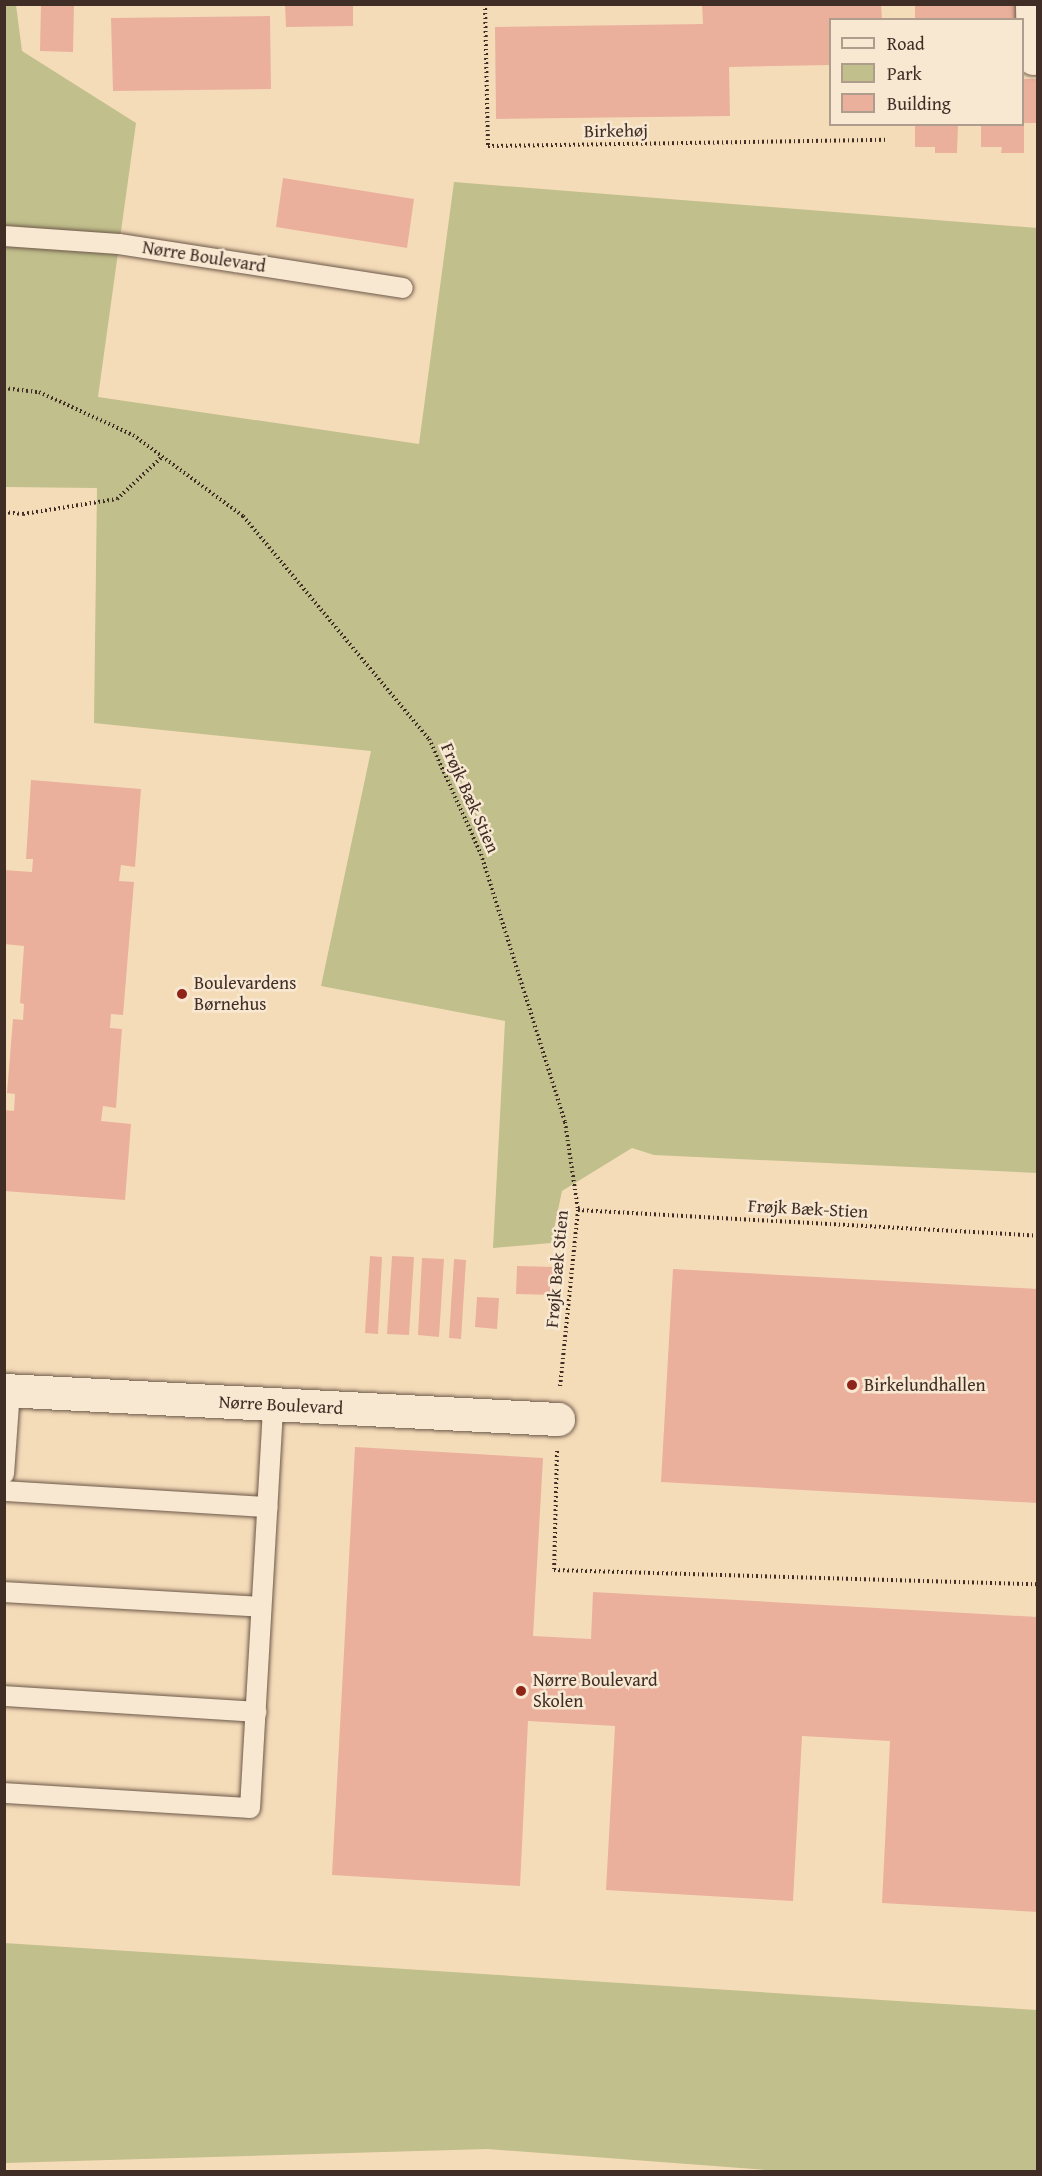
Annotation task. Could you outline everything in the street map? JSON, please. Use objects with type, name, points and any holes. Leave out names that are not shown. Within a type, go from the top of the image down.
[{"type":"street","points":[[1031,58],[1032,4]]},
{"type":"street","name":"Nørre Boulevard","points":[[7,1390],[558,1419]]},
{"type":"lane","name":"Nørre Boulevard","points":[[4,236],[119,244],[403,288]]},
{"type":"lane","points":[[4,1474],[7,1390]]},
{"type":"lane","points":[[4,1793],[250,1808],[273,1404]]},
{"type":"lane","points":[[4,1491],[268,1507]]},
{"type":"lane","points":[[4,1592],[261,1607]]},
{"type":"lane","points":[[4,1696],[256,1712]]},
{"type":"path","name":"Birkehøj","points":[[484,4],[488,146],[887,140]]},
{"type":"path","name":"Frøjk Bæk Stien","points":[[4,388],[39,392],[133,435],[243,516],[429,739],[484,865],[564,1122],[578,1210],[558,1419],[554,1570],[1038,1584]]},
{"type":"path","points":[[4,512],[24,514],[117,499],[163,456]]},
{"type":"path","name":"Frøjk Bæk-Stien","points":[[578,1210],[1038,1236]]},
{"type":"green space","points":[[5,5],[16,5],[22,51],[136,123],[98,397],[419,444],[454,182],[1037,228],[1037,1173],[654,1155],[632,1148],[562,1191],[551,1243],[493,1248],[505,1021],[321,986],[371,751],[94,723],[97,488],[5,487]]},
{"type":"green space","points":[[4,1943],[1037,2010],[1037,2171],[779,2171],[487,2149],[5,2163]]},
{"type":"building","points":[[41,4],[74,4],[73,52],[40,51]]},
{"type":"building","points":[[285,4],[353,4],[353,26],[286,27]]},
{"type":"building","points":[[702,4],[881,4],[882,18],[829,18],[829,65],[729,67],[730,116],[496,119],[495,27],[703,24]]},
{"type":"building","points":[[915,4],[1018,4],[1022,18],[915,18]]},
{"type":"building","points":[[270,16],[271,89],[113,91],[111,18]]},
{"type":"building","points":[[1024,79],[1038,79],[1038,123],[1024,123]]},
{"type":"building","points":[[915,126],[958,126],[957,153],[935,153],[935,147],[915,147]]},
{"type":"building","points":[[981,126],[1024,126],[1024,153],[1001,153],[1002,147],[981,147]]},
{"type":"building","points":[[283,178],[414,199],[407,248],[276,227]]},
{"type":"building","points":[[31,780],[141,789],[135,867],[121,865],[119,881],[134,882],[123,1015],[111,1014],[110,1028],[122,1029],[116,1108],[103,1106],[101,1121],[131,1124],[125,1200],[4,1191],[4,1110],[14,1111],[15,1094],[7,1093],[13,1019],[23,1020],[24,1004],[20,1003],[24,946],[4,944],[4,870],[32,872],[33,859],[26,859]]},
{"type":"building","points":[[370,1256],[382,1257],[378,1334],[365,1333]]},
{"type":"building","points":[[392,1256],[414,1257],[409,1335],[387,1334]]},
{"type":"building","points":[[422,1258],[444,1259],[439,1337],[418,1335]]},
{"type":"building","points":[[454,1259],[466,1260],[461,1339],[449,1338]]},
{"type":"building","points":[[517,1266],[555,1267],[554,1295],[516,1294]]},
{"type":"building","name":"Birkelundhallen","points":[[673,1269],[1038,1289],[1038,1503],[661,1482]]},
{"type":"building","points":[[477,1297],[499,1298],[497,1329],[475,1327]]},
{"type":"building","points":[[355,1447],[543,1458],[533,1636],[591,1639],[593,1592],[1038,1617],[1038,1912],[882,1903],[890,1741],[802,1736],[793,1901],[606,1890],[615,1726],[528,1721],[520,1886],[332,1875]]},
{"type":"place","name":"Boulevardens Børnehus","points":[[182,994]]},
{"type":"place","name":"Birkelundhallen","points":[[852,1385]]},
{"type":"place","name":"Nørre Boulevard Skolen","points":[[521,1691]]}]
